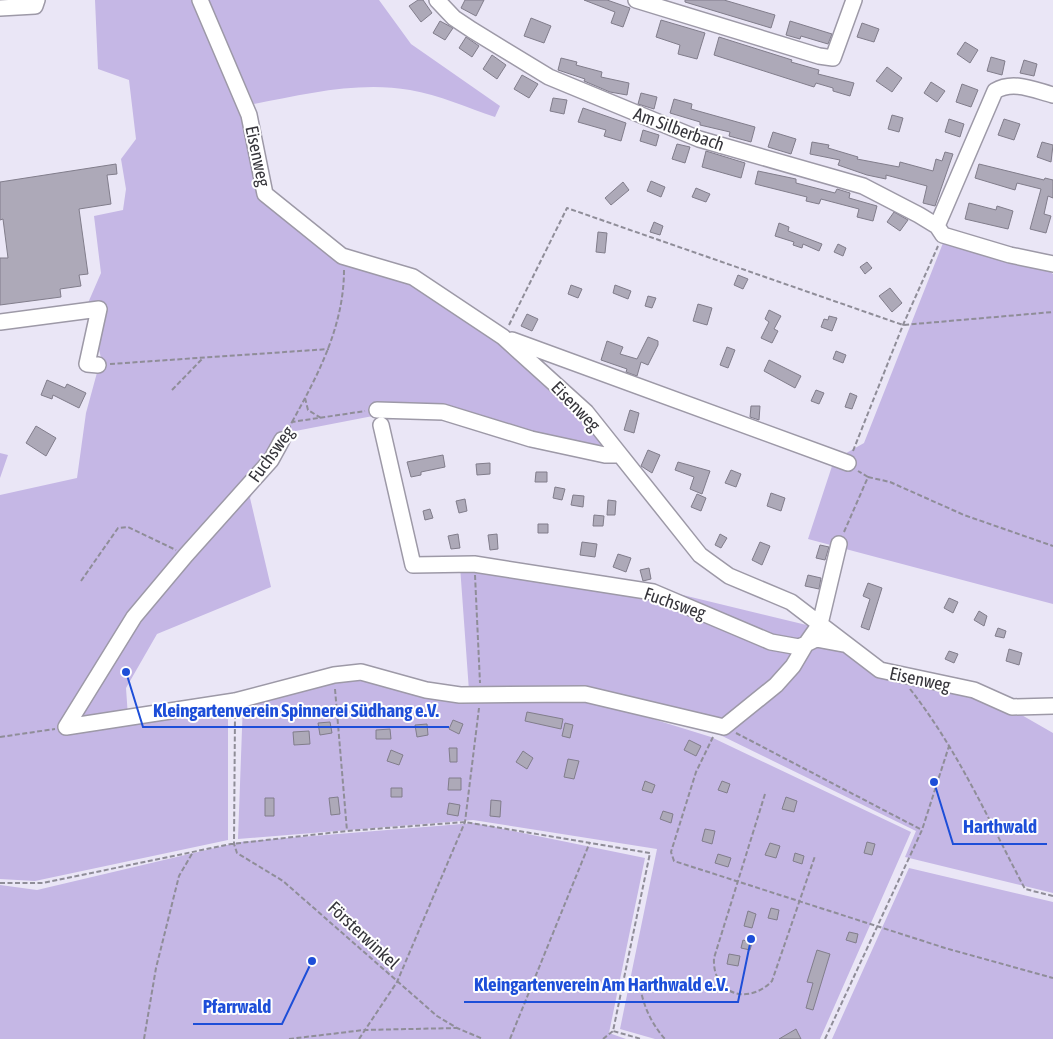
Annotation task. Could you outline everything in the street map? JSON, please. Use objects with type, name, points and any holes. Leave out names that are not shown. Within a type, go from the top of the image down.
[{"type":"street","points":[[0,8],[35,6],[37,0]]},
{"type":"street","name":"Eisenweg","points":[[200,0],[249,115],[265,194],[342,256],[413,278],[504,337],[586,412],[700,555],[729,576],[791,602],[843,644],[880,670],[974,690],[1012,707],[1053,706]]},
{"type":"street","name":"Am Silberbach","points":[[437,0],[460,22],[549,77],[699,139],[863,186],[891,198],[940,231],[1010,255],[1053,264]]},
{"type":"street","points":[[636,0],[819,56],[833,58],[854,0]]},
{"type":"street","points":[[940,231],[995,91],[1002,86],[1014,85],[1053,95]]},
{"type":"street","points":[[0,322],[98,309],[87,364],[98,365]]},
{"type":"street","points":[[504,337],[848,463]]},
{"type":"street","points":[[379,418],[443,412],[531,439],[606,455],[620,455]]},
{"type":"street","name":"Fuchsweg","points":[[379,418],[413,565],[460,566],[474,564],[653,592],[771,642],[799,647],[806,644]]},
{"type":"street","name":"Fuchsweg","points":[[66,727],[134,617],[186,555],[271,460],[282,440]]},
{"type":"street","points":[[66,727],[235,702],[334,675],[361,672],[426,690],[460,695],[585,694],[721,726],[776,685],[793,666],[820,624],[839,544]]},
{"type":"street","points":[[806,644],[816,639],[843,644]]},
{"type":"path","points":[[504,337],[567,208],[903,325],[1053,312]]},
{"type":"path","points":[[940,231],[848,463],[868,477],[890,482],[964,515],[1053,546]]},
{"type":"path","points":[[292,422],[329,348],[344,284],[342,256]]},
{"type":"path","points":[[98,365],[329,348]]},
{"type":"path","points":[[172,390],[204,358]]},
{"type":"path","points":[[305,398],[308,410],[322,418]]},
{"type":"path","name":"Fuchsweg","points":[[282,440],[292,422],[322,418],[379,418]]},
{"type":"path","points":[[839,544],[868,477]]},
{"type":"path","points":[[81,581],[118,528],[128,526],[186,555]]},
{"type":"path","points":[[334,675],[347,831]]},
{"type":"path","points":[[897,675],[919,700],[969,779],[1025,889],[1053,896]]},
{"type":"path","points":[[234,844],[235,702]]},
{"type":"path","points":[[922,830],[721,726],[696,772],[671,852],[674,861],[945,948],[1053,978]]},
{"type":"path","points":[[0,737],[66,727]]},
{"type":"path","points":[[825,1039],[922,830],[949,746]]},
{"type":"path","points":[[765,794],[714,958],[713,968],[717,978],[725,987],[737,994],[750,995],[763,990],[772,981],[815,856]]},
{"type":"path","points":[[359,1039],[397,982],[465,822]]},
{"type":"path","points":[[0,883],[42,883],[234,844],[347,831],[465,822],[650,853],[613,1031],[603,1039]]},
{"type":"path","points":[[510,1039],[590,842]]},
{"type":"path","name":"Försterwinkel","points":[[234,844],[237,853],[283,881],[437,1016],[456,1028],[483,1039]]},
{"type":"path","points":[[144,1039],[156,968],[179,876],[193,852]]},
{"type":"path","points":[[640,980],[641,996],[646,1012],[665,1039]]},
{"type":"path","points":[[289,1039],[364,1030],[456,1028]]},
{"type":"path","points":[[613,1031],[641,1039]]},
{"type":"shaded area","points":[[95,0],[195,0],[247,116],[262,195],[331,254],[414,282],[536,370],[618,455],[454,419],[378,415],[280,434],[250,498],[271,587],[157,634],[126,688],[128,717],[228,709],[228,840],[35,881],[0,879],[0,495],[77,478],[86,413],[101,358],[88,303],[101,273],[94,216],[123,210],[126,189],[121,159],[136,139],[129,80],[98,69]]},
{"type":"shaded area","points":[[207,0],[379,0],[411,44],[500,106],[495,117],[421,92],[371,87],[332,90],[254,104]]},
{"type":"shaded area","points":[[943,243],[1047,269],[1053,274],[1053,604],[808,539],[834,460],[864,443]]},
{"type":"shaded area","points":[[0,453],[8,455],[0,478]]},
{"type":"shaded area","points":[[460,566],[658,589],[819,628],[863,661],[974,694],[1011,709],[1053,733],[1053,893],[905,857],[916,831],[665,708],[469,691]]},
{"type":"shaded area","points":[[362,675],[427,695],[585,698],[711,737],[911,832],[820,1039],[655,1039],[620,1029],[657,849],[473,820],[238,839],[243,702]]},
{"type":"shaded area","points":[[474,823],[645,858],[609,1033],[626,1039],[0,1039],[0,885],[37,890],[240,842]]},
{"type":"shaded area","points":[[909,868],[1053,902],[1053,1039],[832,1039]]},
{"type":"building","points":[[418,0],[423,0],[432,13],[421,22],[409,6]]},
{"type":"building","points":[[465,0],[484,0],[476,16],[461,8]]},
{"type":"building","points":[[584,0],[607,0],[630,8],[623,27],[611,23],[615,12]]},
{"type":"building","points":[[685,0],[724,0],[775,15],[771,28],[685,2]]},
{"type":"building","points":[[531,18],[551,26],[544,43],[524,36]]},
{"type":"building","points":[[661,20],[705,33],[697,59],[678,54],[680,45],[656,37]]},
{"type":"building","points":[[440,21],[453,28],[445,40],[433,33]]},
{"type":"building","points":[[790,21],[832,34],[828,44],[801,36],[800,39],[786,35]]},
{"type":"building","points":[[862,23],[879,29],[874,42],[857,37]]},
{"type":"building","points":[[466,37],[479,46],[472,57],[459,48]]},
{"type":"building","points":[[719,37],[819,70],[818,74],[854,83],[850,96],[833,91],[833,88],[816,83],[814,87],[714,55]]},
{"type":"building","points":[[965,42],[978,50],[970,63],[957,54]]},
{"type":"building","points":[[492,55],[506,65],[497,79],[483,69]]},
{"type":"building","points":[[991,57],[1005,61],[1002,75],[987,71]]},
{"type":"building","points":[[561,58],[577,62],[576,65],[602,72],[601,77],[629,83],[627,95],[610,92],[584,81],[585,79],[558,70]]},
{"type":"building","points":[[1024,60],[1037,64],[1034,76],[1020,73]]},
{"type":"building","points":[[887,67],[902,78],[892,92],[876,81]]},
{"type":"building","points":[[522,75],[538,84],[529,98],[514,89]]},
{"type":"building","points":[[931,82],[945,91],[937,102],[924,93]]},
{"type":"building","points":[[962,84],[978,90],[971,107],[956,102]]},
{"type":"building","points":[[641,93],[657,97],[654,109],[638,104]]},
{"type":"building","points":[[553,98],[567,100],[564,114],[550,111]]},
{"type":"building","points":[[674,99],[692,104],[691,109],[755,127],[751,142],[729,136],[730,132],[700,125],[700,122],[670,113]]},
{"type":"building","points":[[583,108],[626,123],[621,141],[604,136],[606,130],[578,122]]},
{"type":"building","points":[[892,115],[903,118],[899,132],[888,129]]},
{"type":"building","points":[[949,119],[964,124],[960,137],[945,132]]},
{"type":"building","points":[[1004,119],[1020,124],[1014,140],[998,135]]},
{"type":"building","points":[[643,130],[659,135],[656,146],[640,141]]},
{"type":"building","points":[[773,132],[796,139],[791,154],[768,147]]},
{"type":"building","points":[[812,142],[829,145],[828,148],[858,157],[857,159],[899,167],[900,162],[933,171],[936,159],[942,161],[945,152],[953,154],[935,206],[923,203],[927,186],[886,175],[886,179],[867,175],[838,165],[840,160],[810,154]]},
{"type":"building","points":[[1042,142],[1053,145],[1051,162],[1037,157]]},
{"type":"building","points":[[677,144],[690,147],[685,163],[672,159]]},
{"type":"building","points":[[706,151],[745,163],[741,178],[702,167]]},
{"type":"building","points":[[116,164],[117,174],[107,175],[111,204],[79,209],[88,274],[79,275],[81,286],[60,289],[61,297],[0,305],[0,258],[8,258],[3,219],[0,220],[0,182]]},
{"type":"building","points":[[979,164],[1044,180],[1045,178],[1053,180],[1053,198],[1048,196],[1044,214],[1051,216],[1046,233],[1030,229],[1041,189],[1017,183],[1015,190],[975,178]]},
{"type":"building","points":[[758,171],[796,179],[796,183],[835,193],[837,189],[850,193],[849,198],[877,206],[873,221],[857,217],[859,209],[821,199],[819,204],[806,201],[807,197],[755,184]]},
{"type":"building","points":[[651,181],[665,187],[661,197],[647,191]]},
{"type":"building","points":[[623,182],[629,190],[611,205],[605,198]]},
{"type":"building","points":[[696,188],[710,194],[706,202],[692,197]]},
{"type":"building","points":[[969,203],[996,210],[997,206],[1013,211],[1008,229],[965,219]]},
{"type":"building","points":[[894,212],[908,220],[900,231],[887,222]]},
{"type":"building","points":[[654,222],[663,226],[660,235],[650,232]]},
{"type":"building","points":[[779,223],[789,227],[788,231],[822,244],[819,251],[803,244],[802,248],[793,245],[794,242],[775,236]]},
{"type":"building","points":[[598,232],[607,233],[605,253],[596,252]]},
{"type":"building","points":[[838,244],[846,248],[843,256],[834,252]]},
{"type":"building","points":[[867,262],[872,268],[865,274],[860,267]]},
{"type":"building","points":[[738,275],[748,279],[743,289],[734,285]]},
{"type":"building","points":[[571,285],[582,289],[578,298],[568,294]]},
{"type":"building","points":[[615,285],[631,291],[628,299],[613,293]]},
{"type":"building","points":[[890,288],[902,303],[892,312],[879,296]]},
{"type":"building","points":[[648,296],[656,298],[652,308],[645,306]]},
{"type":"building","points":[[698,304],[712,308],[707,325],[693,321]]},
{"type":"building","points":[[769,310],[781,316],[774,329],[778,331],[772,343],[761,338],[769,322],[765,319]]},
{"type":"building","points":[[527,314],[538,319],[532,331],[521,326]]},
{"type":"building","points":[[829,316],[837,318],[832,331],[821,327],[824,319],[828,320]]},
{"type":"building","points":[[648,337],[658,341],[658,345],[648,365],[641,362],[637,376],[626,372],[627,369],[601,360],[607,341],[623,347],[620,354],[637,359]]},
{"type":"building","points":[[727,347],[735,350],[728,368],[720,365]]},
{"type":"building","points":[[836,351],[846,355],[843,363],[833,359]]},
{"type":"building","points":[[769,360],[801,376],[795,388],[764,371]]},
{"type":"building","points":[[47,380],[65,388],[67,384],[86,393],[79,408],[53,395],[52,399],[41,395]]},
{"type":"building","points":[[816,390],[824,393],[819,404],[811,401]]},
{"type":"building","points":[[850,393],[857,396],[852,409],[845,407]]},
{"type":"building","points":[[751,406],[760,406],[759,420],[750,417]]},
{"type":"building","points":[[630,410],[639,413],[634,433],[624,430]]},
{"type":"building","points":[[36,426],[56,438],[46,456],[26,443]]},
{"type":"building","points":[[648,450],[660,455],[652,473],[641,466]]},
{"type":"building","points":[[443,455],[445,467],[421,472],[421,475],[411,477],[407,462]]},
{"type":"building","points":[[678,462],[710,471],[702,494],[690,489],[694,477],[675,470]]},
{"type":"building","points":[[490,463],[490,474],[477,475],[476,464]]},
{"type":"building","points":[[731,470],[741,474],[736,487],[725,483]]},
{"type":"building","points":[[536,472],[547,472],[547,482],[535,482]]},
{"type":"building","points":[[555,487],[565,489],[562,500],[553,498]]},
{"type":"building","points":[[771,493],[785,498],[781,511],[767,506]]},
{"type":"building","points":[[697,494],[706,498],[701,511],[691,507]]},
{"type":"building","points":[[573,495],[584,496],[583,507],[571,505]]},
{"type":"building","points":[[465,499],[467,511],[459,513],[456,501]]},
{"type":"building","points":[[608,500],[616,501],[615,515],[607,515]]},
{"type":"building","points":[[430,509],[433,518],[425,520],[423,511]]},
{"type":"building","points":[[594,515],[604,516],[603,526],[593,526]]},
{"type":"building","points":[[538,524],[548,524],[548,533],[538,533]]},
{"type":"building","points":[[458,534],[460,548],[451,549],[448,536]]},
{"type":"building","points":[[497,534],[498,549],[490,550],[488,535]]},
{"type":"building","points":[[720,534],[727,538],[721,548],[715,545]]},
{"type":"building","points":[[582,542],[597,544],[595,557],[580,555]]},
{"type":"building","points":[[760,542],[770,546],[762,565],[752,560]]},
{"type":"building","points":[[820,545],[829,547],[825,560],[816,558]]},
{"type":"building","points":[[618,554],[631,558],[626,572],[613,567]]},
{"type":"building","points":[[649,568],[651,579],[643,581],[640,570]]},
{"type":"building","points":[[808,575],[821,578],[819,589],[805,586]]},
{"type":"building","points":[[868,583],[882,588],[869,630],[861,627],[870,599],[863,596]]},
{"type":"building","points":[[949,598],[958,602],[953,613],[944,608]]},
{"type":"building","points":[[979,611],[987,616],[984,626],[974,620]]},
{"type":"building","points":[[998,628],[1006,631],[1004,638],[995,636]]},
{"type":"building","points":[[1009,649],[1022,653],[1019,665],[1006,661]]},
{"type":"building","points":[[949,651],[958,654],[954,663],[945,659]]},
{"type":"building","points":[[527,712],[563,719],[561,729],[525,721]]},
{"type":"building","points":[[453,720],[463,724],[459,734],[449,729]]},
{"type":"building","points":[[330,722],[332,733],[320,735],[318,723]]},
{"type":"building","points":[[565,723],[573,725],[570,738],[562,736]]},
{"type":"building","points":[[427,724],[428,735],[417,737],[415,725]]},
{"type":"building","points":[[390,729],[391,739],[376,739],[376,730]]},
{"type":"building","points":[[309,731],[310,744],[294,745],[293,732]]},
{"type":"building","points":[[689,740],[701,746],[696,756],[684,750]]},
{"type":"building","points":[[449,748],[457,748],[457,762],[450,762]]},
{"type":"building","points":[[391,750],[403,755],[399,765],[387,761]]},
{"type":"building","points":[[523,751],[533,758],[527,769],[516,762]]},
{"type":"building","points":[[568,759],[579,761],[574,779],[564,777]]},
{"type":"building","points":[[449,778],[461,778],[461,790],[448,790]]},
{"type":"building","points":[[645,781],[655,785],[652,793],[642,790]]},
{"type":"building","points":[[722,781],[730,784],[727,793],[718,790]]},
{"type":"building","points":[[391,788],[402,788],[402,797],[391,797]]},
{"type":"building","points":[[338,797],[340,814],[331,815],[329,798]]},
{"type":"building","points":[[786,797],[797,801],[794,812],[782,809]]},
{"type":"building","points":[[265,798],[274,798],[274,816],[265,816]]},
{"type":"building","points":[[491,800],[501,801],[500,817],[490,816]]},
{"type":"building","points":[[449,803],[460,805],[458,816],[447,814]]},
{"type":"building","points":[[663,811],[673,814],[671,823],[660,819]]},
{"type":"building","points":[[705,829],[715,831],[712,844],[702,841]]},
{"type":"building","points":[[867,842],[875,844],[872,855],[864,853]]},
{"type":"building","points":[[770,843],[780,846],[776,858],[765,855]]},
{"type":"building","points":[[795,853],[804,856],[802,864],[793,861]]},
{"type":"building","points":[[718,854],[731,858],[728,867],[715,863]]},
{"type":"building","points":[[771,908],[779,910],[777,920],[768,918]]},
{"type":"building","points":[[748,911],[756,914],[752,928],[744,926]]},
{"type":"building","points":[[849,932],[858,934],[856,943],[846,940]]},
{"type":"building","points":[[743,940],[752,943],[750,950],[741,948]]},
{"type":"building","points":[[817,950],[830,954],[813,1010],[806,1008],[813,983],[807,982]]},
{"type":"building","points":[[729,954],[740,956],[738,966],[727,964]]},
{"type":"building","points":[[796,1029],[801,1039],[779,1039]]},
{"type":"place","name":"Kleingartenverein Spinnerei Südhang e.V.","points":[[126,672]]},
{"type":"place","name":"Harthwald","points":[[934,782]]},
{"type":"place","name":"Kleingartenverein Am Harthwald e.V.","points":[[751,939]]},
{"type":"place","name":"Pfarrwald","points":[[312,961]]}]
